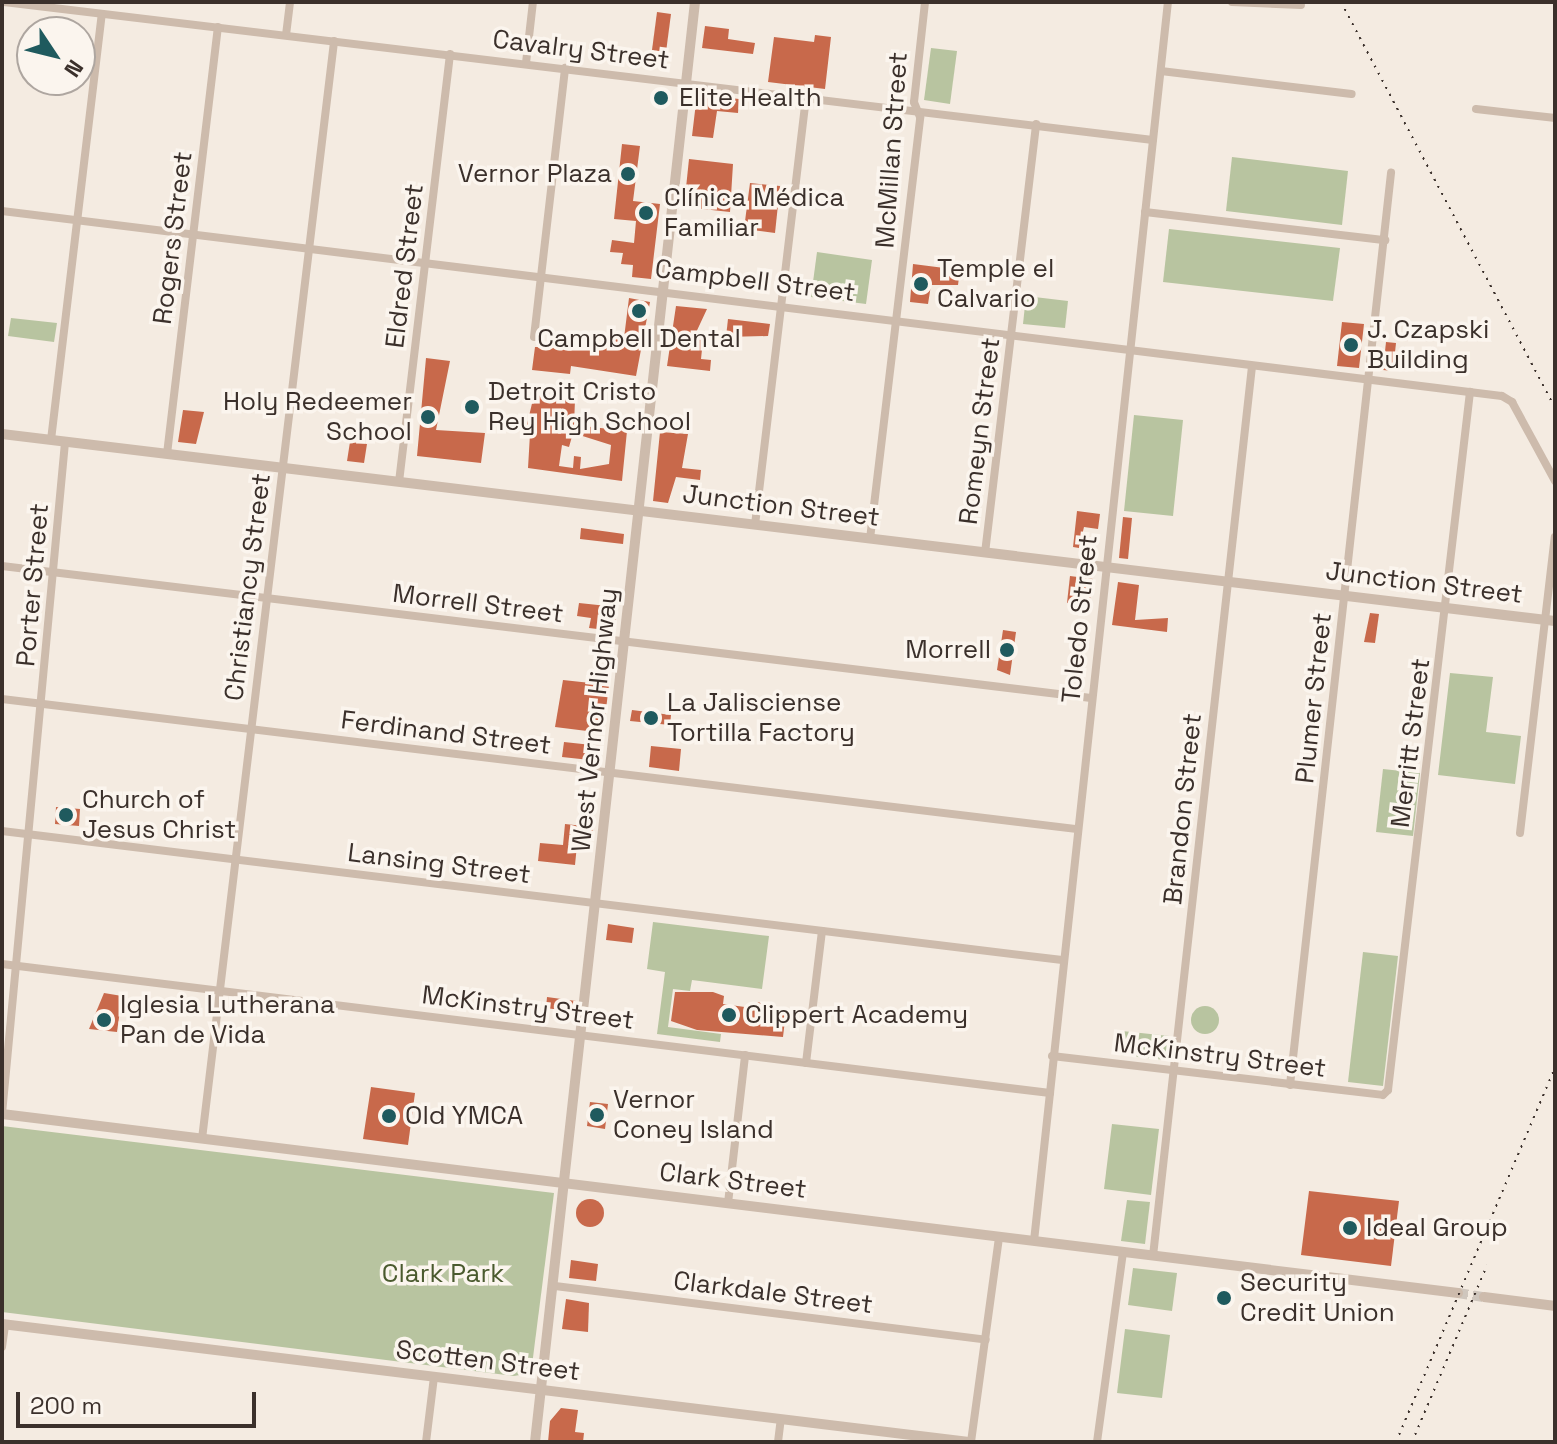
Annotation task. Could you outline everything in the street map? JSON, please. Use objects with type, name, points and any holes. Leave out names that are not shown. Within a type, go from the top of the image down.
[{"type":"street","name":"Cavalry Street","points":[[4,2],[1153,140]]},
{"type":"street","points":[[286,35],[290,2]]},
{"type":"street","points":[[526,63],[533,2]]},
{"type":"street","name":"West Vernor Highway","points":[[535,1442],[584,1035],[695,2]]},
{"type":"street","name":"McMillan Street","points":[[870,539],[897,319],[925,2]]},
{"type":"street","name":"Toledo Street","points":[[1034,1241],[1168,2]]},
{"type":"street","points":[[1232,2],[1301,5]]},
{"type":"street","points":[[51,440],[102,14]]},
{"type":"street","name":"Rogers Street","points":[[167,454],[218,27]]},
{"type":"street","name":"Christiancy Street","points":[[202,1139],[334,41]]},
{"type":"street","name":"Eldred Street","points":[[399,482],[450,54]]},
{"type":"street","points":[[534,337],[565,68]]},
{"type":"street","points":[[1161,71],[1352,94]]},
{"type":"street","points":[[755,525],[806,96]]},
{"type":"street","points":[[1476,109],[1555,118]]},
{"type":"street","name":"Romeyn Street","points":[[985,553],[1036,124]]},
{"type":"street","name":"Plumer Street","points":[[1290,1085],[1391,173]]},
{"type":"street","name":"Campbell Street","points":[[2,211],[1012,333],[1252,367],[1502,396],[1512,402],[1555,481]]},
{"type":"street","points":[[1145,212],[1385,240]]},
{"type":"street","name":"Brandon Street","points":[[1153,1256],[1252,367]]},
{"type":"street","name":"Merritt Street","points":[[1383,1095],[1391,1085],[1470,392]]},
{"type":"street","name":"Junction Street","points":[[2,434],[1550,621]]},
{"type":"street","name":"Porter Street","points":[[2,1114],[32,834],[65,442]]},
{"type":"street","points":[[1520,833],[1550,621],[1555,537]]},
{"type":"street","name":"Morrell Street","points":[[2,566],[1091,698]]},
{"type":"street","name":"Ferdinand Street","points":[[2,699],[1077,829]]},
{"type":"street","name":"Lansing Street","points":[[2,831],[1062,960]]},
{"type":"street","points":[[806,1063],[822,931]]},
{"type":"street","name":"McKinstry Street","points":[[2,964],[1050,1093]]},
{"type":"street","points":[[728,1203],[745,1055]]},
{"type":"street","name":"McKinstry Street","points":[[1052,1056],[1383,1095]]},
{"type":"street","name":"Clark Street","points":[[2,1114],[1458,1293]]},
{"type":"street","points":[[970,1442],[999,1237]]},
{"type":"street","points":[[1097,1442],[1123,1252]]},
{"type":"street","name":"Clarkdale Street","points":[[555,1286],[986,1340]]},
{"type":"street","points":[[1484,1297],[1555,1306]]},
{"type":"street","points":[[2,1347],[4,1324]]},
{"type":"street","name":"Scotten Street","points":[[4,1324],[970,1442]]},
{"type":"street","points":[[426,1442],[434,1377]]},
{"type":"street","points":[[778,1442],[781,1419]]},
{"type":"green space","points":[[931,48],[957,51],[950,104],[924,100]]},
{"type":"green space","points":[[1232,157],[1348,171],[1342,225],[1226,211]]},
{"type":"green space","points":[[1169,229],[1340,248],[1333,301],[1163,282]]},
{"type":"green space","points":[[817,252],[872,260],[866,304],[811,297]]},
{"type":"green space","points":[[1026,296],[1068,301],[1065,328],[1023,324]]},
{"type":"green space","points":[[11,318],[57,323],[54,342],[8,336]]},
{"type":"green space","points":[[1134,415],[1183,420],[1173,516],[1124,511]]},
{"type":"green space","points":[[1450,673],[1493,677],[1486,732],[1521,736],[1515,784],[1438,775]]},
{"type":"green space","points":[[1383,769],[1420,773],[1413,836],[1376,832]]},
{"type":"green space","points":[[653,922],[769,936],[762,989],[692,980],[690,991],[673,989],[668,1027],[721,1034],[720,1042],[657,1034],[665,972],[647,969]]},
{"type":"green space","points":[[1363,952],[1398,956],[1383,1086],[1348,1082]]},
{"type":"green space","points":[[1205,1006],[1215,1010],[1219,1020],[1215,1030],[1205,1034],[1195,1030],[1191,1020],[1195,1010]]},
{"type":"green space","points":[[1122,1031],[1169,1036],[1166,1060],[1120,1055]]},
{"type":"green space","points":[[1112,1124],[1159,1129],[1151,1195],[1104,1189]]},
{"type":"green space","name":"Clark Park","points":[[2,1126],[554,1193],[531,1373],[514,1376],[2,1312]]},
{"type":"green space","points":[[1127,1200],[1150,1202],[1145,1244],[1121,1241]]},
{"type":"green space","points":[[1133,1268],[1177,1273],[1172,1311],[1128,1305]]},
{"type":"green space","points":[[1125,1329],[1170,1335],[1162,1398],[1117,1393]]},
{"type":"building","points":[[657,12],[671,14],[666,52],[652,50]]},
{"type":"building","points":[[705,26],[729,29],[728,39],[755,43],[753,54],[702,48]]},
{"type":"building","points":[[815,35],[831,37],[825,89],[768,82],[774,37],[814,42]]},
{"type":"building","points":[[697,94],[739,99],[738,113],[717,111],[713,138],[692,136]]},
{"type":"building","points":[[622,144],[640,146],[633,201],[660,204],[651,279],[632,277],[633,265],[621,264],[623,253],[610,252],[612,240],[634,243],[636,221],[614,219]]},
{"type":"building","points":[[689,159],[733,164],[730,212],[684,207]]},
{"type":"building","points":[[750,183],[780,186],[775,233],[744,229]]},
{"type":"building","name":"Temple el Calvario","points":[[913,264],[960,270],[958,285],[931,285],[928,304],[910,302]]},
{"type":"building","name":"Detroit Cristo Rey High School","points":[[629,298],[650,302],[636,376],[571,366],[570,374],[532,370],[535,347],[614,348],[615,337],[624,338]]},
{"type":"building","points":[[676,306],[707,309],[693,339],[703,340],[701,359],[711,360],[710,371],[667,366]]},
{"type":"building","points":[[728,319],[770,324],[768,336],[726,337]]},
{"type":"building","name":"J. Czapski Building","points":[[1342,322],[1364,324],[1359,368],[1337,366]]},
{"type":"building","points":[[1386,342],[1396,343],[1393,371],[1383,370]]},
{"type":"building","name":"Holy Redeemer School","points":[[426,358],[450,361],[436,430],[485,433],[481,463],[417,456]]},
{"type":"building","points":[[534,395],[575,400],[574,425],[627,431],[622,481],[528,468],[530,434],[525,433]],"holes":[[[573,433],[611,445],[609,464],[580,469],[581,457],[574,456],[573,468],[559,466],[562,445],[569,447]]]},
{"type":"building","points":[[183,410],[204,412],[196,444],[178,442]]},
{"type":"building","points":[[660,432],[688,434],[682,468],[701,470],[700,480],[676,477],[668,503],[653,501]]},
{"type":"building","points":[[350,442],[367,444],[364,463],[347,461]]},
{"type":"building","points":[[1077,511],[1100,514],[1098,529],[1084,527],[1079,548],[1073,547]]},
{"type":"building","points":[[1123,517],[1132,518],[1128,559],[1119,558]]},
{"type":"building","points":[[581,528],[624,534],[623,544],[580,539]]},
{"type":"building","points":[[1070,576],[1093,579],[1089,606],[1067,603]]},
{"type":"building","points":[[1118,582],[1139,585],[1135,620],[1168,618],[1167,632],[1112,625]]},
{"type":"building","points":[[579,603],[617,607],[614,631],[589,628],[591,618],[577,616]]},
{"type":"building","points":[[1370,613],[1379,614],[1375,643],[1364,642]]},
{"type":"building","name":"Morrell","points":[[1003,630],[1016,632],[1010,675],[997,670]]},
{"type":"building","points":[[563,680],[609,685],[603,733],[555,727]]},
{"type":"building","name":"La Jalisciense Tortilla Factory","points":[[632,710],[671,715],[670,725],[630,721]]},
{"type":"building","points":[[564,742],[601,746],[599,761],[562,757]]},
{"type":"building","points":[[651,746],[681,749],[679,771],[649,767]]},
{"type":"building","name":"Church of Jesus Christ","points":[[56,807],[80,809],[79,826],[55,824]]},
{"type":"building","points":[[565,824],[593,827],[592,837],[578,835],[575,865],[538,861],[540,843],[563,845]]},
{"type":"building","points":[[608,924],[634,928],[632,943],[606,940]]},
{"type":"building","name":"Clippert Academy","points":[[675,992],[713,992],[724,996],[723,1004],[752,1008],[758,1002],[786,1012],[783,1037],[697,1030],[671,1021]]},
{"type":"building","name":"Iglesia Lutherana Pan de Vida","points":[[104,993],[122,996],[117,1032],[89,1029]]},
{"type":"building","points":[[547,997],[576,1001],[575,1012],[546,1008]]},
{"type":"building","name":"Old YMCA","points":[[371,1087],[415,1093],[408,1145],[363,1139]]},
{"type":"building","name":"Vernor Coney Island","points":[[590,1102],[608,1104],[605,1129],[587,1126]]},
{"type":"building","name":"Ideal Group","points":[[1309,1191],[1399,1201],[1391,1266],[1301,1255]]},
{"type":"building","points":[[590,1199],[600,1203],[604,1213],[600,1223],[590,1227],[580,1223],[576,1213],[580,1203]]},
{"type":"building","points":[[571,1260],[598,1264],[596,1281],[569,1278]]},
{"type":"building","points":[[566,1299],[589,1303],[588,1332],[562,1329]]},
{"type":"building","points":[[561,1408],[578,1410],[575,1432],[584,1433],[583,1442],[548,1442],[550,1421]]},
{"type":"tunnel","points":[[1458,1293],[1484,1297]]},
{"type":"railway","points":[[1341,2],[1555,408]]},
{"type":"railway","points":[[1396,1442],[1555,1068]]},
{"type":"railway","points":[[1412,1442],[1487,1265]]},
{"type":"place","name":"Elite Health","points":[[661,98]]},
{"type":"place","name":"Vernor Plaza","points":[[628,174]]},
{"type":"place","name":"Clínica Médica Familiar","points":[[646,213]]},
{"type":"place","name":"Temple el Calvario","points":[[921,284]]},
{"type":"place","name":"Campbell Dental","points":[[639,311]]},
{"type":"place","name":"J. Czapski Building","points":[[1351,345]]},
{"type":"place","name":"Detroit Cristo Rey High School","points":[[472,407]]},
{"type":"place","name":"Holy Redeemer School","points":[[428,417]]},
{"type":"place","name":"Morrell","points":[[1007,650]]},
{"type":"place","name":"La Jalisciense Tortilla Factory","points":[[651,718]]},
{"type":"place","name":"Church of Jesus Christ","points":[[66,815]]},
{"type":"place","name":"Clippert Academy","points":[[729,1015]]},
{"type":"place","name":"Iglesia Lutherana Pan de Vida","points":[[104,1020]]},
{"type":"place","name":"Vernor Coney Island","points":[[597,1115]]},
{"type":"place","name":"Old YMCA","points":[[389,1116]]},
{"type":"place","name":"Ideal Group","points":[[1350,1228]]},
{"type":"place","name":"Security Credit Union","points":[[1224,1298]]}]
